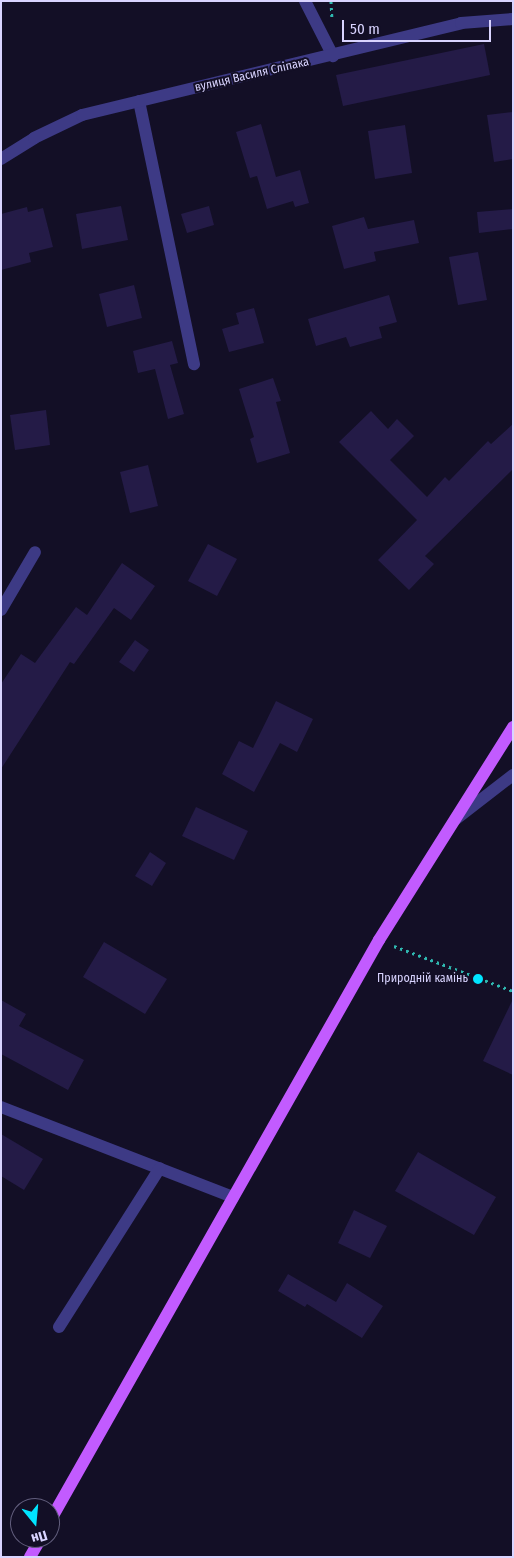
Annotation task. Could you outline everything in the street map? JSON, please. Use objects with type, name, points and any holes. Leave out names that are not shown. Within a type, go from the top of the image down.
[{"type":"main road","points":[[60,1503],[379,940],[513,727]]},
{"type":"street","points":[[305,1],[333,56]]},
{"type":"street","name":"вулиця Василя Сліпака","points":[[1,159],[34,138],[82,115],[333,56],[461,23],[513,20]]},
{"type":"street","points":[[139,102],[194,364]]},
{"type":"street","points":[[1,610],[35,552]]},
{"type":"street","points":[[452,822],[513,775]]},
{"type":"street","points":[[1,1107],[233,1197]]},
{"type":"street","points":[[59,1327],[160,1168]]},
{"type":"path","points":[[379,940],[513,991]]},
{"type":"building","points":[[484,44],[490,75],[343,106],[336,75]]},
{"type":"building","points":[[513,112],[513,159],[494,162],[487,115]]},
{"type":"building","points":[[261,124],[276,177],[300,170],[309,203],[295,207],[293,201],[267,209],[257,176],[250,178],[236,132]]},
{"type":"building","points":[[405,125],[412,173],[375,179],[368,131]]},
{"type":"building","points":[[121,206],[128,240],[82,249],[76,214]]},
{"type":"building","points":[[209,206],[214,225],[187,233],[181,214]]},
{"type":"building","points":[[27,207],[28,212],[43,208],[53,247],[29,253],[31,262],[1,270],[1,214]]},
{"type":"building","points":[[513,209],[513,229],[479,233],[477,212]]},
{"type":"building","points":[[364,217],[368,229],[414,220],[419,243],[374,252],[376,261],[344,269],[332,226]]},
{"type":"building","points":[[478,252],[487,300],[458,305],[449,257]]},
{"type":"building","points":[[134,285],[142,318],[107,327],[99,294]]},
{"type":"building","points":[[389,295],[397,322],[379,327],[382,338],[350,347],[346,337],[316,346],[308,319]]},
{"type":"building","points":[[254,308],[264,343],[229,352],[222,329],[239,324],[236,313]]},
{"type":"building","points":[[172,341],[178,363],[170,365],[184,414],[168,419],[155,369],[138,373],[133,351]]},
{"type":"building","points":[[273,378],[281,401],[276,402],[290,453],[257,463],[250,439],[254,437],[239,389]]},
{"type":"building","points":[[46,410],[50,445],[15,450],[10,415]]},
{"type":"building","points":[[371,411],[388,429],[397,419],[414,436],[390,460],[427,497],[445,477],[449,481],[488,441],[491,444],[513,424],[513,469],[425,556],[434,564],[409,590],[378,560],[417,520],[339,442]]},
{"type":"building","points":[[148,465],[158,506],[130,513],[120,472]]},
{"type":"building","points":[[208,544],[237,559],[217,596],[188,581]]},
{"type":"building","points":[[122,563],[155,586],[131,620],[114,608],[74,664],[70,662],[1,769],[1,684],[21,654],[35,663],[76,607],[87,615]]},
{"type":"building","points":[[135,640],[149,650],[134,672],[119,662]]},
{"type":"building","points":[[276,701],[313,719],[297,752],[280,743],[254,792],[222,774],[239,741],[253,748]]},
{"type":"building","points":[[196,807],[248,831],[234,860],[182,836]]},
{"type":"building","points":[[150,852],[166,863],[152,886],[135,876]]},
{"type":"building","points":[[104,942],[167,979],[145,1014],[83,977]]},
{"type":"building","points":[[513,999],[513,1075],[483,1061]]},
{"type":"building","points":[[1,1000],[26,1014],[19,1026],[84,1060],[68,1090],[1,1054]]},
{"type":"building","points":[[1,1134],[43,1159],[24,1190],[1,1176]]},
{"type":"building","points":[[418,1152],[496,1197],[474,1235],[395,1191]]},
{"type":"building","points":[[354,1210],[387,1226],[370,1258],[338,1243]]},
{"type":"building","points":[[288,1274],[336,1302],[347,1283],[383,1306],[362,1338],[307,1304],[305,1307],[278,1291]]},
{"type":"place","name":"Природній камінь","points":[[478,979]]}]
